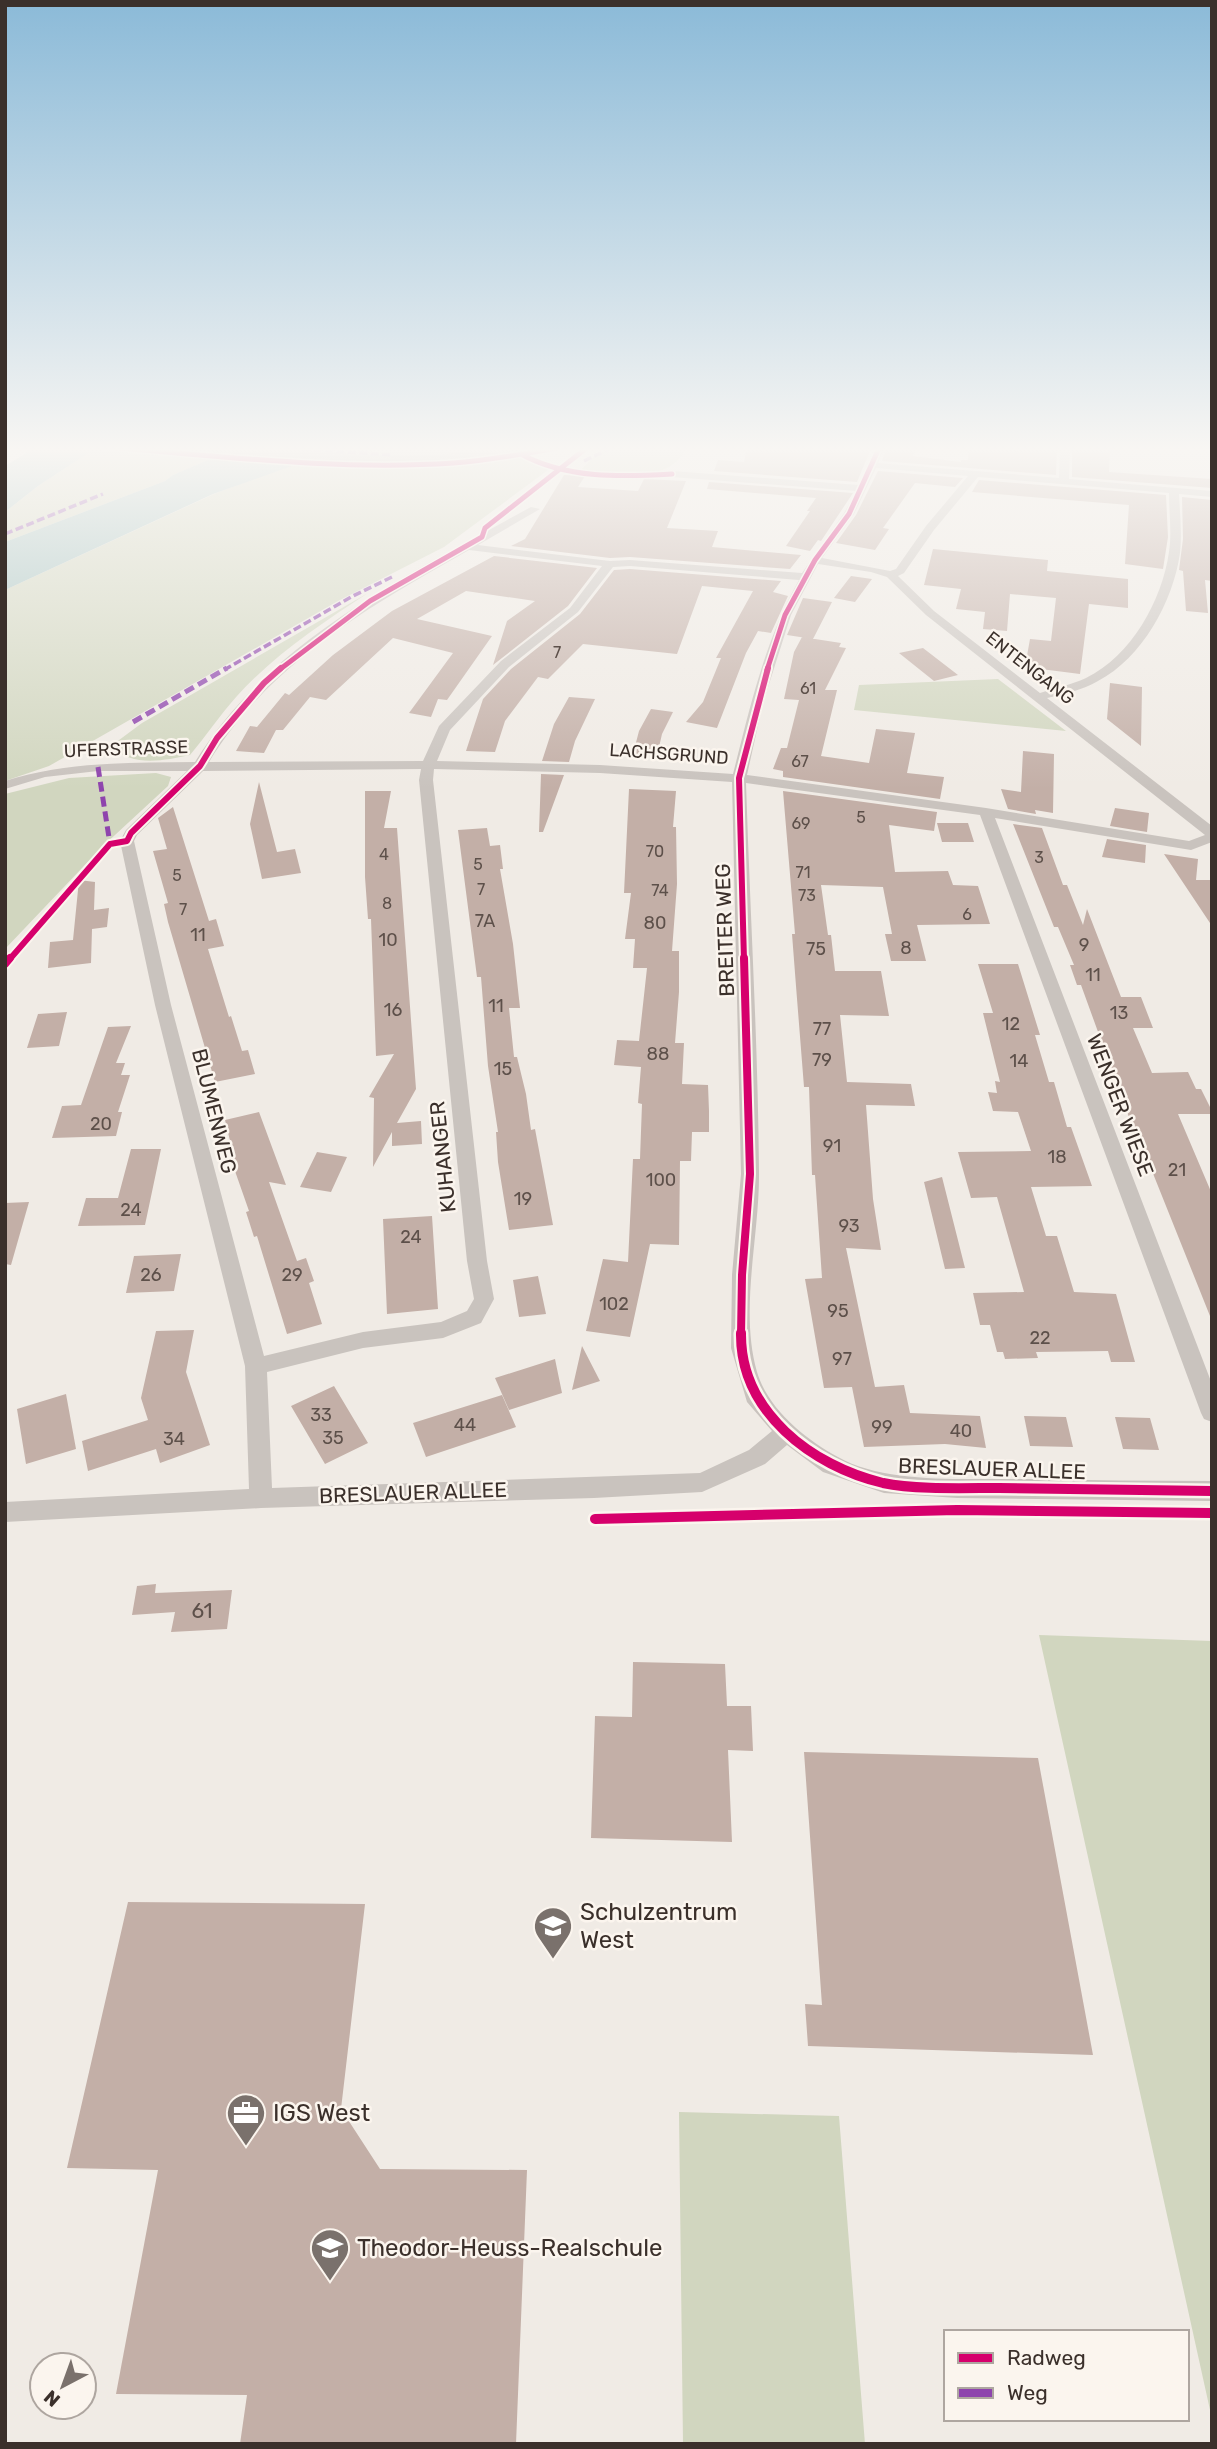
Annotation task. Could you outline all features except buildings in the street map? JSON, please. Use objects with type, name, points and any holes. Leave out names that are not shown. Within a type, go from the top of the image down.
[{"type":"street","name":"UFERSTRASSE","points":[[5,785],[44,774],[76,769],[200,766],[217,738],[242,707],[264,683],[302,650],[370,601],[444,560]]},
{"type":"street","points":[[579,560],[805,578]]},
{"type":"street","name":"BREITER WEG","points":[[786,1432],[758,1402],[741,1348],[742,1275],[750,1174],[739,778],[773,645],[785,615],[815,560]]},
{"type":"street","points":[[817,560],[873,569],[891,575],[900,570],[907,560]]},
{"type":"street","points":[[1038,697],[1100,676],[1130,650],[1149,624],[1174,560]]},
{"type":"street","points":[[428,766],[444,729],[483,685],[514,656],[574,610],[610,564]]},
{"type":"street","name":"ENTENGANG","points":[[891,575],[930,613],[1212,835]]},
{"type":"street","name":"LACHSGRUND","points":[[200,766],[600,769],[739,778],[986,812],[1191,846],[1212,835]]},
{"type":"street","name":"BLUMENWEG","points":[[200,766],[131,833],[127,848],[166,1018],[256,1366],[261,1498]]},
{"type":"street","name":"KUHANGER","points":[[256,1366],[363,1340],[443,1330],[474,1317],[484,1299],[477,1261],[426,780],[428,766]]},
{"type":"street","name":"WENGER WIESE","points":[[986,812],[1212,1413]]},
{"type":"street","name":"BRESLAUER ALLEE","points":[[5,1512],[261,1498],[702,1482],[757,1457],[786,1432],[831,1465],[884,1483],[957,1488],[1212,1492]]},
{"type":"green space","points":[[70,560],[418,560],[338,601],[49,766],[5,781],[5,590]]},
{"type":"green space","points":[[368,593],[316,628],[251,681],[190,755],[138,760],[119,753],[111,746],[142,723]]},
{"type":"green space","points":[[998,679],[1066,731],[854,710],[859,685]]},
{"type":"green space","points":[[156,773],[171,777],[168,786],[102,847],[5,949],[5,794],[69,778]]},
{"type":"green space","points":[[1039,1635],[1212,1641],[1212,2419]]},
{"type":"green space","points":[[679,2112],[839,2116],[865,2444],[683,2444]]},
{"type":"water","points":[[5,560],[69,560],[5,590]]},
{"type":"marked path","points":[[133,722],[353,596],[392,577]]},
{"type":"marked path","points":[[98,767],[110,844]]},
{"type":"cycle path","points":[[5,964],[110,844],[127,841],[131,833],[200,766],[217,738],[264,683],[302,650],[370,601],[441,560]]},
{"type":"cycle path","points":[[815,560],[785,615],[757,703],[739,778],[750,1174],[742,1275],[741,1348],[758,1402],[786,1432],[831,1465],[884,1483],[957,1488],[1212,1491]]},
{"type":"cycle path","points":[[595,1519],[957,1510],[1212,1513]]},
{"type":"place","name":"Schulzentrum West","points":[[553,1960]]},
{"type":"place","name":"IGS West","points":[[246,2147]]},
{"type":"place","name":"Theodor-Heuss-Realschule","points":[[330,2282]]}]
